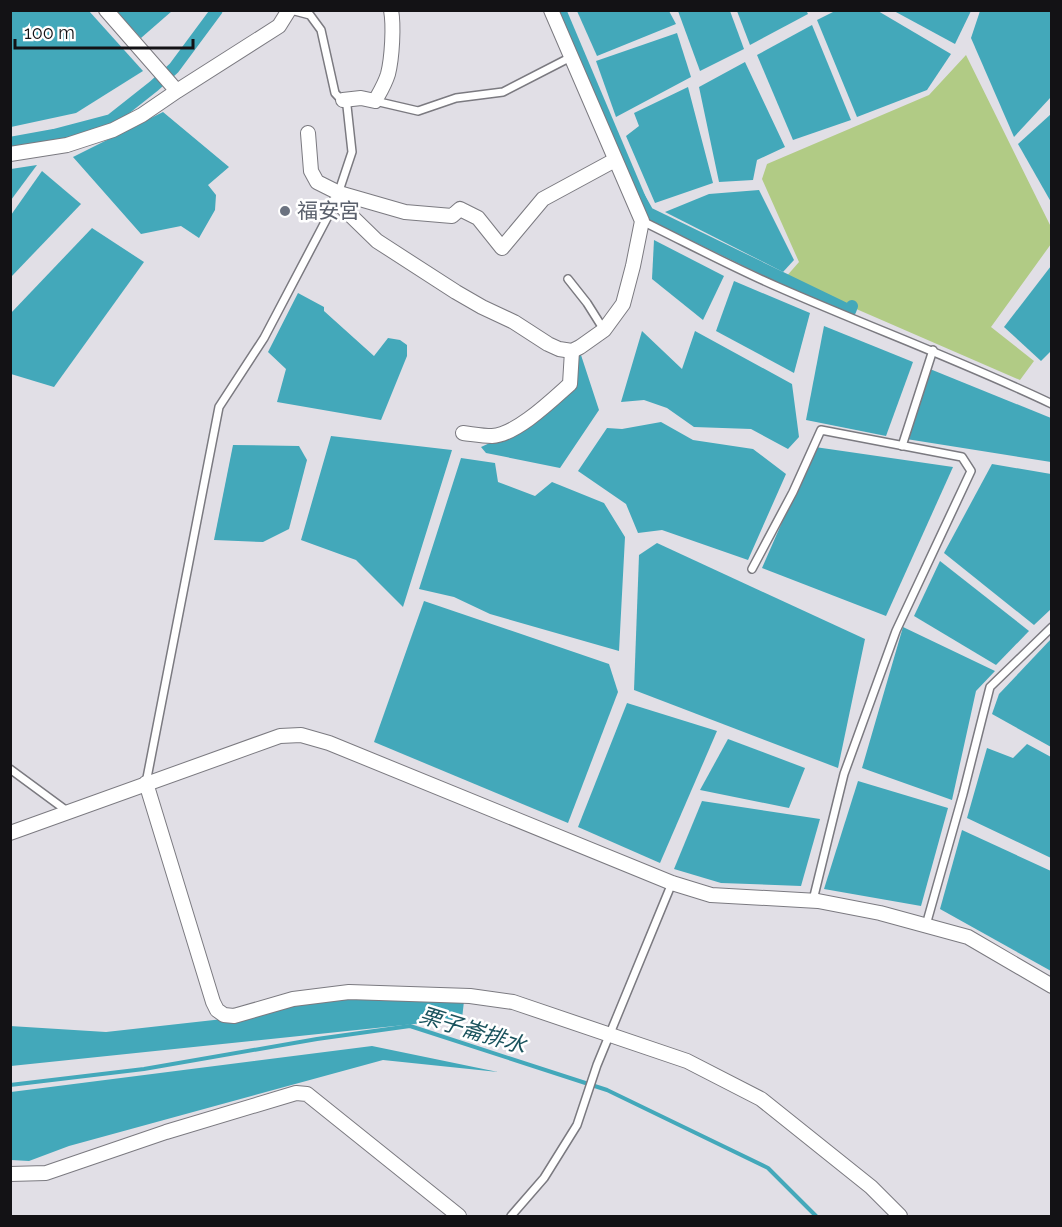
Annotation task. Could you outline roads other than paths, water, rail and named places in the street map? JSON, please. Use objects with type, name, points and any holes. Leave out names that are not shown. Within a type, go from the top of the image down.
[{"type":"street","points":[[106,10],[176,90]]},
{"type":"street","points":[[10,154],[67,145],[123,126],[279,27],[290,10]]},
{"type":"street","points":[[343,100],[361,98],[375,101],[388,72],[393,20],[391,10]]},
{"type":"street","points":[[337,198],[340,205],[377,241],[456,292],[514,322],[548,344],[572,351],[604,330],[622,304],[642,221],[551,10]]},
{"type":"street","points":[[308,133],[311,171],[317,182],[337,198],[405,212],[452,216],[460,209],[478,218],[502,248],[543,199],[615,160]]},
{"type":"street","points":[[463,433],[494,436],[518,426],[540,410],[570,384],[572,351]]},
{"type":"street","points":[[10,833],[280,736],[301,735],[329,743],[672,883],[711,896],[813,901],[880,913],[926,925],[968,937],[1052,986]]},
{"type":"street","points":[[146,783],[213,1002],[217,1010],[224,1015],[234,1016],[293,999],[349,992],[470,996],[513,1002],[687,1061],[761,1099],[871,1187],[900,1216]]},
{"type":"street","points":[[10,1174],[46,1173],[166,1132],[296,1093],[307,1094],[459,1216]]},
{"type":"lane","points":[[146,783],[219,407],[264,338],[337,198],[352,152],[347,106],[335,93],[321,30],[310,15],[290,10]]},
{"type":"lane","points":[[375,101],[418,111],[456,98],[503,92],[571,57]]},
{"type":"lane","points":[[642,221],[775,286],[933,350],[1052,404]]},
{"type":"lane","points":[[568,279],[604,330]]},
{"type":"lane","points":[[902,446],[933,350]]},
{"type":"lane","points":[[752,569],[793,492],[821,430],[962,457],[971,471],[897,631],[844,774],[813,901]]},
{"type":"lane","points":[[926,925],[990,687],[1052,627]]},
{"type":"lane","points":[[10,769],[67,812]]},
{"type":"lane","points":[[512,1216],[544,1178],[577,1125],[597,1065],[672,883]]},
{"type":"water","points":[[11,10],[89,11],[143,71],[76,113],[11,127]]},
{"type":"water","points":[[115,10],[172,11],[141,38]]},
{"type":"water","points":[[806,10],[808,14],[750,45],[737,11]]},
{"type":"water","points":[[554,11],[567,11],[650,207],[643,214]]},
{"type":"water","points":[[577,11],[669,11],[676,24],[597,56]]},
{"type":"water","points":[[678,11],[730,11],[744,49],[700,71]]},
{"type":"water","points":[[835,11],[878,11],[951,54],[927,90],[857,117],[817,20]]},
{"type":"water","points":[[894,11],[971,11],[955,44]]},
{"type":"water","points":[[980,11],[1051,11],[1051,97],[1014,137],[971,38]]},
{"type":"water","points":[[812,25],[851,120],[793,140],[757,55]]},
{"type":"water","points":[[677,33],[691,77],[616,117],[596,61]]},
{"type":"water","points":[[745,62],[785,147],[757,160],[753,180],[719,182],[699,87]]},
{"type":"water","points":[[688,87],[713,183],[655,203],[626,136],[639,126],[634,113]]},
{"type":"water","points":[[163,112],[229,167],[208,185],[216,195],[215,210],[199,238],[181,226],[141,234],[73,157]]},
{"type":"water","points":[[1051,114],[1051,202],[1018,144]]},
{"type":"water","points":[[37,165],[11,200],[11,169]]},
{"type":"water","points":[[42,171],[81,204],[11,277],[11,215]]},
{"type":"water","points":[[759,190],[794,260],[783,272],[665,212],[709,194]]},
{"type":"water","points":[[92,228],[144,262],[54,387],[11,374],[11,313]]},
{"type":"water","points":[[654,240],[724,276],[703,320],[652,279]]},
{"type":"water","points":[[1051,266],[1051,351],[1041,361],[1004,327]]},
{"type":"water","points":[[734,281],[810,313],[794,373],[716,331]]},
{"type":"water","points":[[298,293],[324,307],[324,311],[374,356],[388,338],[400,340],[407,345],[407,356],[381,420],[277,402],[286,369],[268,352]]},
{"type":"water","points":[[824,326],[913,362],[886,436],[806,420]]},
{"type":"water","points":[[642,331],[682,369],[695,331],[792,384],[799,437],[788,449],[751,429],[694,427],[667,408],[644,400],[621,402]]},
{"type":"water","points":[[581,355],[599,410],[560,468],[486,453],[481,447],[505,436],[562,391],[574,356]]},
{"type":"water","points":[[925,367],[1051,418],[1051,462],[900,438]]},
{"type":"water","points":[[661,422],[693,440],[753,449],[786,474],[748,560],[662,530],[638,533],[626,504],[578,471],[607,428],[622,429]]},
{"type":"water","points":[[331,436],[452,450],[403,607],[356,560],[301,540]]},
{"type":"water","points":[[233,445],[299,446],[307,460],[289,529],[263,542],[214,540]]},
{"type":"water","points":[[815,447],[953,467],[886,616],[762,568]]},
{"type":"water","points":[[461,458],[495,463],[498,482],[535,496],[552,482],[604,503],[625,537],[619,651],[490,614],[454,597],[419,589]]},
{"type":"water","points":[[992,464],[1051,474],[1051,609],[1034,625],[944,553]]},
{"type":"water","points":[[657,543],[865,639],[838,768],[634,690],[639,555]]},
{"type":"water","points":[[940,561],[1029,631],[996,665],[914,616]]},
{"type":"water","points":[[424,601],[609,664],[618,692],[568,823],[374,742]]},
{"type":"water","points":[[903,627],[995,671],[976,691],[952,800],[862,768]]},
{"type":"water","points":[[1051,639],[1051,747],[992,714],[999,694]]},
{"type":"water","points":[[627,703],[717,731],[660,863],[578,827]]},
{"type":"water","points":[[728,739],[805,768],[789,808],[700,790]]},
{"type":"water","points":[[1027,744],[1051,757],[1051,858],[967,818],[987,748],[1013,758]]},
{"type":"water","points":[[858,781],[948,808],[921,906],[824,889]]},
{"type":"water","points":[[702,801],[820,819],[801,886],[721,883],[674,869]]},
{"type":"water","points":[[962,830],[1051,871],[1051,971],[940,909]]},
{"type":"water","points":[[381,998],[464,1001],[462,1019],[11,1066],[10,1026],[106,1032],[241,1017],[312,1001]]},
{"type":"water","points":[[372,1046],[498,1072],[383,1060],[69,1146],[29,1161],[11,1160],[11,1092]]},
{"type":"waterway","points":[[10,143],[54,135],[111,120],[174,68],[217,10]]},
{"type":"waterway","points":[[639,197],[648,213],[850,311],[852,306]]},
{"type":"waterway","name":"栗子崙排水","points":[[10,1085],[144,1069],[317,1039],[410,1026],[607,1090],[768,1168],[816,1216]]},
{"type":"place","name":"福安宮","points":[[285,211]]}]
